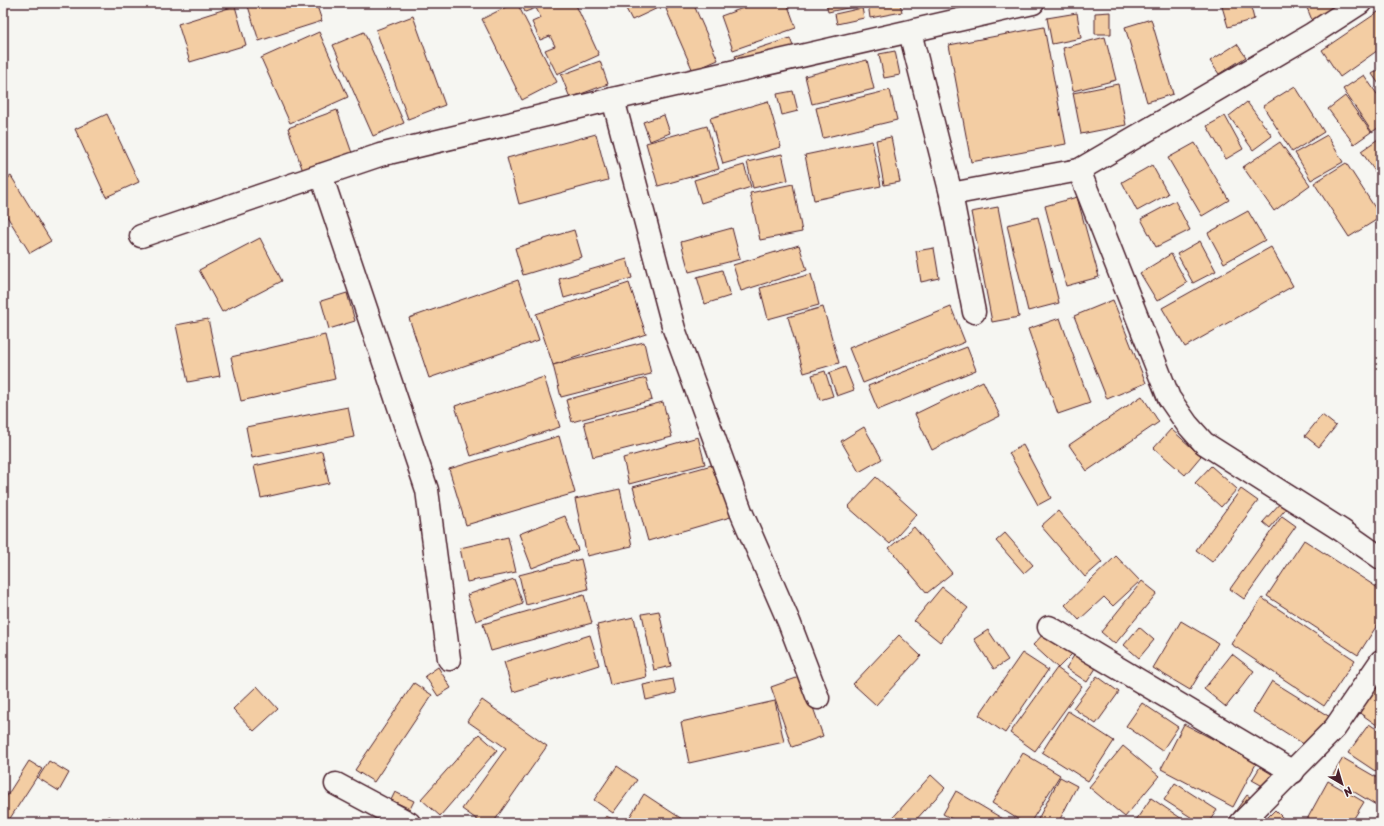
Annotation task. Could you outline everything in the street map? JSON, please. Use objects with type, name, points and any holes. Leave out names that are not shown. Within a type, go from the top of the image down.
[{"type":"street","points":[[141,236],[380,155],[613,99],[1032,3]]},
{"type":"street","points":[[951,194],[1079,170],[1312,34],[1360,3]]},
{"type":"street","points":[[910,32],[951,194],[974,312]]},
{"type":"street","points":[[613,99],[674,328],[742,514],[789,622],[818,698]]},
{"type":"street","points":[[1079,170],[1169,398],[1187,424],[1204,443],[1334,526],[1381,558]]},
{"type":"street","points":[[321,175],[427,490],[449,658]]},
{"type":"street","points":[[1049,627],[1293,772]]},
{"type":"street","points":[[1241,823],[1335,728],[1381,661]]},
{"type":"street","points":[[336,784],[409,823]]},
{"type":"building","points":[[247,3],[316,3],[322,21],[259,41]]},
{"type":"building","points":[[514,3],[517,3],[557,82],[522,100],[482,19]]},
{"type":"building","points":[[521,3],[575,3],[599,55],[557,74],[545,50],[555,46],[550,36],[540,40],[532,22],[541,18],[536,8],[525,12]]},
{"type":"building","points":[[623,3],[661,3],[662,6],[632,20]]},
{"type":"building","points":[[678,3],[693,3],[718,60],[693,71],[666,9]]},
{"type":"building","points":[[757,3],[787,3],[796,28],[733,50],[721,16]]},
{"type":"building","points":[[826,3],[862,3],[862,5],[828,12]]},
{"type":"building","points":[[868,3],[900,3],[902,12],[870,18]]},
{"type":"building","points":[[1221,3],[1250,3],[1254,19],[1228,27]]},
{"type":"building","points":[[1305,3],[1339,3],[1341,8],[1312,20]]},
{"type":"building","points":[[235,6],[246,45],[190,62],[178,24]]},
{"type":"building","points":[[862,8],[864,18],[837,24],[835,14]]},
{"type":"building","points":[[1381,10],[1381,48],[1340,77],[1322,50]]},
{"type":"building","points":[[1111,12],[1111,34],[1095,34],[1095,13]]},
{"type":"building","points":[[1077,13],[1081,38],[1052,44],[1047,18]]},
{"type":"building","points":[[413,16],[445,105],[408,119],[376,30]]},
{"type":"building","points":[[1151,19],[1173,94],[1147,102],[1125,27]]},
{"type":"building","points":[[1044,27],[1066,144],[971,162],[949,45]]},
{"type":"building","points":[[319,32],[348,97],[290,123],[261,58]]},
{"type":"building","points":[[364,32],[404,123],[373,136],[333,45]]},
{"type":"building","points":[[1105,37],[1116,80],[1073,91],[1063,48]]},
{"type":"building","points":[[790,38],[794,49],[739,67],[735,56]]},
{"type":"building","points":[[1237,44],[1246,57],[1219,74],[1210,61]]},
{"type":"building","points":[[895,51],[900,75],[884,78],[879,54]]},
{"type":"building","points":[[867,60],[874,89],[812,104],[805,76]]},
{"type":"building","points":[[600,61],[608,84],[570,98],[561,75]]},
{"type":"building","points":[[1381,68],[1381,87],[1372,74]]},
{"type":"building","points":[[1364,75],[1381,100],[1381,126],[1372,132],[1343,89]]},
{"type":"building","points":[[1118,84],[1126,125],[1081,134],[1073,93]]},
{"type":"building","points":[[1295,86],[1324,132],[1292,152],[1263,106]]},
{"type":"building","points":[[890,90],[897,120],[823,138],[816,108]]},
{"type":"building","points":[[793,91],[798,111],[782,115],[777,94]]},
{"type":"building","points":[[1345,96],[1371,132],[1354,144],[1328,109]]},
{"type":"building","points":[[768,101],[781,147],[723,164],[710,118]]},
{"type":"building","points":[[1247,102],[1272,136],[1253,150],[1229,116]]},
{"type":"building","points":[[337,110],[353,156],[304,174],[288,128]]},
{"type":"building","points":[[107,114],[139,182],[106,197],[75,129]]},
{"type":"building","points":[[664,115],[670,133],[650,141],[643,122]]},
{"type":"building","points":[[1225,116],[1243,149],[1226,159],[1207,126]]},
{"type":"building","points":[[707,126],[719,169],[658,186],[646,143]]},
{"type":"building","points":[[596,134],[608,180],[519,204],[507,158]]},
{"type":"building","points":[[1327,135],[1343,162],[1311,180],[1295,153]]},
{"type":"building","points":[[891,137],[900,182],[884,185],[876,140]]},
{"type":"building","points":[[1381,137],[1381,180],[1361,151]]},
{"type":"building","points":[[872,141],[881,186],[814,200],[805,155]]},
{"type":"building","points":[[1280,142],[1310,185],[1274,211],[1243,167]]},
{"type":"building","points":[[1195,143],[1229,200],[1202,216],[1168,158]]},
{"type":"building","points":[[782,154],[788,180],[753,188],[747,162]]},
{"type":"building","points":[[1346,163],[1381,217],[1349,237],[1314,183]]},
{"type":"building","points":[[744,165],[751,187],[701,203],[694,180]]},
{"type":"building","points":[[1152,165],[1168,194],[1137,211],[1122,182]]},
{"type":"building","points":[[11,176],[51,241],[30,253],[3,210],[3,181]]},
{"type":"building","points":[[793,184],[802,232],[760,240],[750,193]]},
{"type":"building","points":[[1077,197],[1099,277],[1066,286],[1045,206]]},
{"type":"building","points":[[1175,201],[1190,230],[1156,247],[1141,219]]},
{"type":"building","points":[[998,207],[1019,317],[992,322],[971,212]]},
{"type":"building","points":[[1248,211],[1265,240],[1224,263],[1208,233]]},
{"type":"building","points":[[1038,217],[1059,303],[1028,311],[1007,225]]},
{"type":"building","points":[[732,228],[740,259],[689,272],[681,242]]},
{"type":"building","points":[[574,230],[582,257],[523,275],[515,248]]},
{"type":"building","points":[[260,238],[282,281],[222,312],[199,270]]},
{"type":"building","points":[[1200,241],[1216,271],[1193,283],[1177,254]]},
{"type":"building","points":[[799,245],[807,270],[741,291],[733,265]]},
{"type":"building","points":[[1271,247],[1293,286],[1185,347],[1162,308]]},
{"type":"building","points":[[934,248],[939,278],[921,282],[916,251]]},
{"type":"building","points":[[1171,254],[1187,283],[1157,301],[1140,273]]},
{"type":"building","points":[[627,259],[632,278],[564,298],[559,279]]},
{"type":"building","points":[[722,270],[730,296],[705,304],[697,277]]},
{"type":"building","points":[[811,274],[819,305],[768,319],[760,288]]},
{"type":"building","points":[[518,280],[539,340],[429,378],[409,318]]},
{"type":"building","points":[[629,283],[646,334],[553,365],[536,314]]},
{"type":"building","points":[[347,293],[355,321],[329,329],[321,301]]},
{"type":"building","points":[[1113,300],[1146,383],[1107,399],[1074,316]]},
{"type":"building","points":[[823,307],[839,363],[804,373],[788,317]]},
{"type":"building","points":[[951,307],[965,342],[863,383],[849,348]]},
{"type":"building","points":[[1060,318],[1090,403],[1058,414],[1028,329]]},
{"type":"building","points":[[208,319],[220,376],[188,382],[176,325]]},
{"type":"building","points":[[325,335],[335,379],[241,401],[231,357]]},
{"type":"building","points":[[644,342],[651,374],[561,397],[553,365]]},
{"type":"building","points":[[967,347],[976,370],[878,410],[868,386]]},
{"type":"building","points":[[845,367],[854,390],[837,396],[829,373]]},
{"type":"building","points":[[825,371],[833,396],[820,400],[812,375]]},
{"type":"building","points":[[544,377],[560,427],[471,456],[455,406]]},
{"type":"building","points":[[646,378],[652,400],[572,422],[566,400]]},
{"type":"building","points":[[983,381],[1000,416],[932,450],[915,414]]},
{"type":"building","points":[[1142,396],[1159,422],[1087,471],[1069,445]]},
{"type":"building","points":[[663,402],[672,437],[593,457],[584,422]]},
{"type":"building","points":[[348,407],[354,437],[252,458],[246,427]]},
{"type":"building","points":[[1322,415],[1336,426],[1319,447],[1305,436]]},
{"type":"building","points":[[864,427],[882,459],[859,472],[841,441]]},
{"type":"building","points":[[1171,429],[1201,456],[1185,475],[1154,448]]},
{"type":"building","points":[[559,436],[575,493],[466,525],[449,469]]},
{"type":"building","points":[[698,437],[705,464],[629,484],[623,458]]},
{"type":"building","points":[[1023,445],[1051,498],[1038,505],[1009,453]]},
{"type":"building","points":[[322,451],[329,483],[261,498],[254,466]]},
{"type":"building","points":[[719,463],[734,516],[648,541],[633,487]]},
{"type":"building","points":[[1211,466],[1237,489],[1221,507],[1195,483]]},
{"type":"building","points":[[876,477],[917,514],[890,544],[848,507]]},
{"type":"building","points":[[620,489],[632,546],[587,556],[575,499]]},
{"type":"building","points":[[1241,489],[1258,501],[1212,562],[1196,550]]},
{"type":"building","points":[[1282,501],[1288,506],[1270,528],[1263,522]]},
{"type":"building","points":[[1058,511],[1102,562],[1085,577],[1041,526]]},
{"type":"building","points":[[565,516],[578,550],[532,568],[519,534]]},
{"type":"building","points":[[1282,516],[1296,526],[1244,599],[1230,589]]},
{"type":"building","points":[[914,527],[952,573],[927,593],[889,548]]},
{"type":"building","points":[[1005,533],[1033,565],[1024,573],[996,541]]},
{"type":"building","points":[[508,537],[516,572],[467,582],[460,548]]},
{"type":"building","points":[[1304,540],[1381,590],[1381,619],[1358,655],[1267,596]]},
{"type":"building","points":[[1116,556],[1140,581],[1113,606],[1104,597],[1079,620],[1065,605]]},
{"type":"building","points":[[581,559],[588,589],[526,605],[519,575]]},
{"type":"building","points":[[514,579],[523,604],[476,621],[467,595]]},
{"type":"building","points":[[1142,581],[1157,593],[1115,644],[1101,632]]},
{"type":"building","points":[[942,587],[968,608],[940,642],[914,621]]},
{"type":"building","points":[[584,595],[592,623],[491,651],[483,624]]},
{"type":"building","points":[[1262,598],[1355,660],[1324,706],[1231,644]]},
{"type":"building","points":[[659,611],[671,666],[654,670],[642,614]]},
{"type":"building","points":[[634,617],[647,677],[610,685],[597,625]]},
{"type":"building","points":[[1181,621],[1218,643],[1190,690],[1153,668]]},
{"type":"building","points":[[1139,627],[1154,640],[1139,658],[1124,645]]},
{"type":"building","points":[[988,630],[1008,660],[994,669],[974,639]]},
{"type":"building","points":[[1047,630],[1072,654],[1058,668],[1033,645]]},
{"type":"building","points":[[590,635],[599,665],[513,692],[504,662]]},
{"type":"building","points":[[899,635],[921,656],[876,705],[853,684]]},
{"type":"building","points":[[1022,653],[1048,670],[1005,733],[979,715]]},
{"type":"building","points":[[1075,654],[1096,668],[1087,682],[1066,668]]},
{"type":"building","points":[[1232,654],[1254,671],[1226,707],[1204,689]]},
{"type":"building","points":[[438,667],[451,688],[438,696],[425,676]]},
{"type":"building","points":[[1057,668],[1082,686],[1035,751],[1010,733]]},
{"type":"building","points":[[1381,670],[1381,728],[1354,709]]},
{"type":"building","points":[[802,676],[823,736],[792,747],[771,687]]},
{"type":"building","points":[[1097,676],[1119,692],[1096,724],[1073,708]]},
{"type":"building","points":[[673,679],[676,693],[646,700],[643,685]]},
{"type":"building","points":[[1272,681],[1330,717],[1310,748],[1253,712]]},
{"type":"building","points":[[414,683],[432,695],[374,782],[355,770]]},
{"type":"building","points":[[257,686],[278,709],[254,731],[233,709]]},
{"type":"building","points":[[482,700],[547,746],[493,823],[482,823],[462,809],[506,748],[467,721]]},
{"type":"building","points":[[775,701],[784,742],[689,763],[681,722]]},
{"type":"building","points":[[1142,703],[1178,727],[1162,751],[1126,726]]},
{"type":"building","points":[[1068,711],[1114,741],[1088,781],[1042,752]]},
{"type":"building","points":[[1184,724],[1257,762],[1233,807],[1161,769]]},
{"type":"building","points":[[1369,724],[1381,732],[1381,775],[1348,753]]},
{"type":"building","points":[[479,734],[497,750],[440,816],[421,799]]},
{"type":"building","points":[[1123,746],[1159,776],[1125,817],[1089,787]]},
{"type":"building","points":[[1023,753],[1060,775],[1030,823],[1024,823],[992,803]]},
{"type":"building","points":[[1343,758],[1381,780],[1381,808],[1331,778]]},
{"type":"building","points":[[29,761],[42,769],[7,823],[3,823],[3,802]]},
{"type":"building","points":[[49,761],[69,773],[59,791],[38,778]]},
{"type":"building","points":[[617,766],[637,780],[613,813],[594,800]]},
{"type":"building","points":[[1260,767],[1275,776],[1268,789],[1252,780]]},
{"type":"building","points":[[931,775],[945,788],[913,823],[888,823]]},
{"type":"building","points":[[1060,777],[1077,786],[1058,823],[1036,823]]},
{"type":"building","points":[[1328,781],[1364,802],[1351,823],[1305,823]]},
{"type":"building","points":[[1175,783],[1217,810],[1208,823],[1200,823],[1164,800]]},
{"type":"building","points":[[956,791],[1010,823],[959,823],[943,814]]},
{"type":"building","points":[[395,792],[414,801],[410,809],[391,800]]},
{"type":"building","points":[[644,794],[688,823],[626,823]]},
{"type":"building","points":[[1247,795],[1255,801],[1239,823],[1231,817]]},
{"type":"building","points":[[1151,798],[1188,823],[1134,823]]},
{"type":"building","points":[[1275,810],[1288,823],[1262,823]]},
{"type":"building","points":[[109,816],[120,823],[104,823]]},
{"type":"building","points":[[606,816],[619,822],[602,823]]}]
